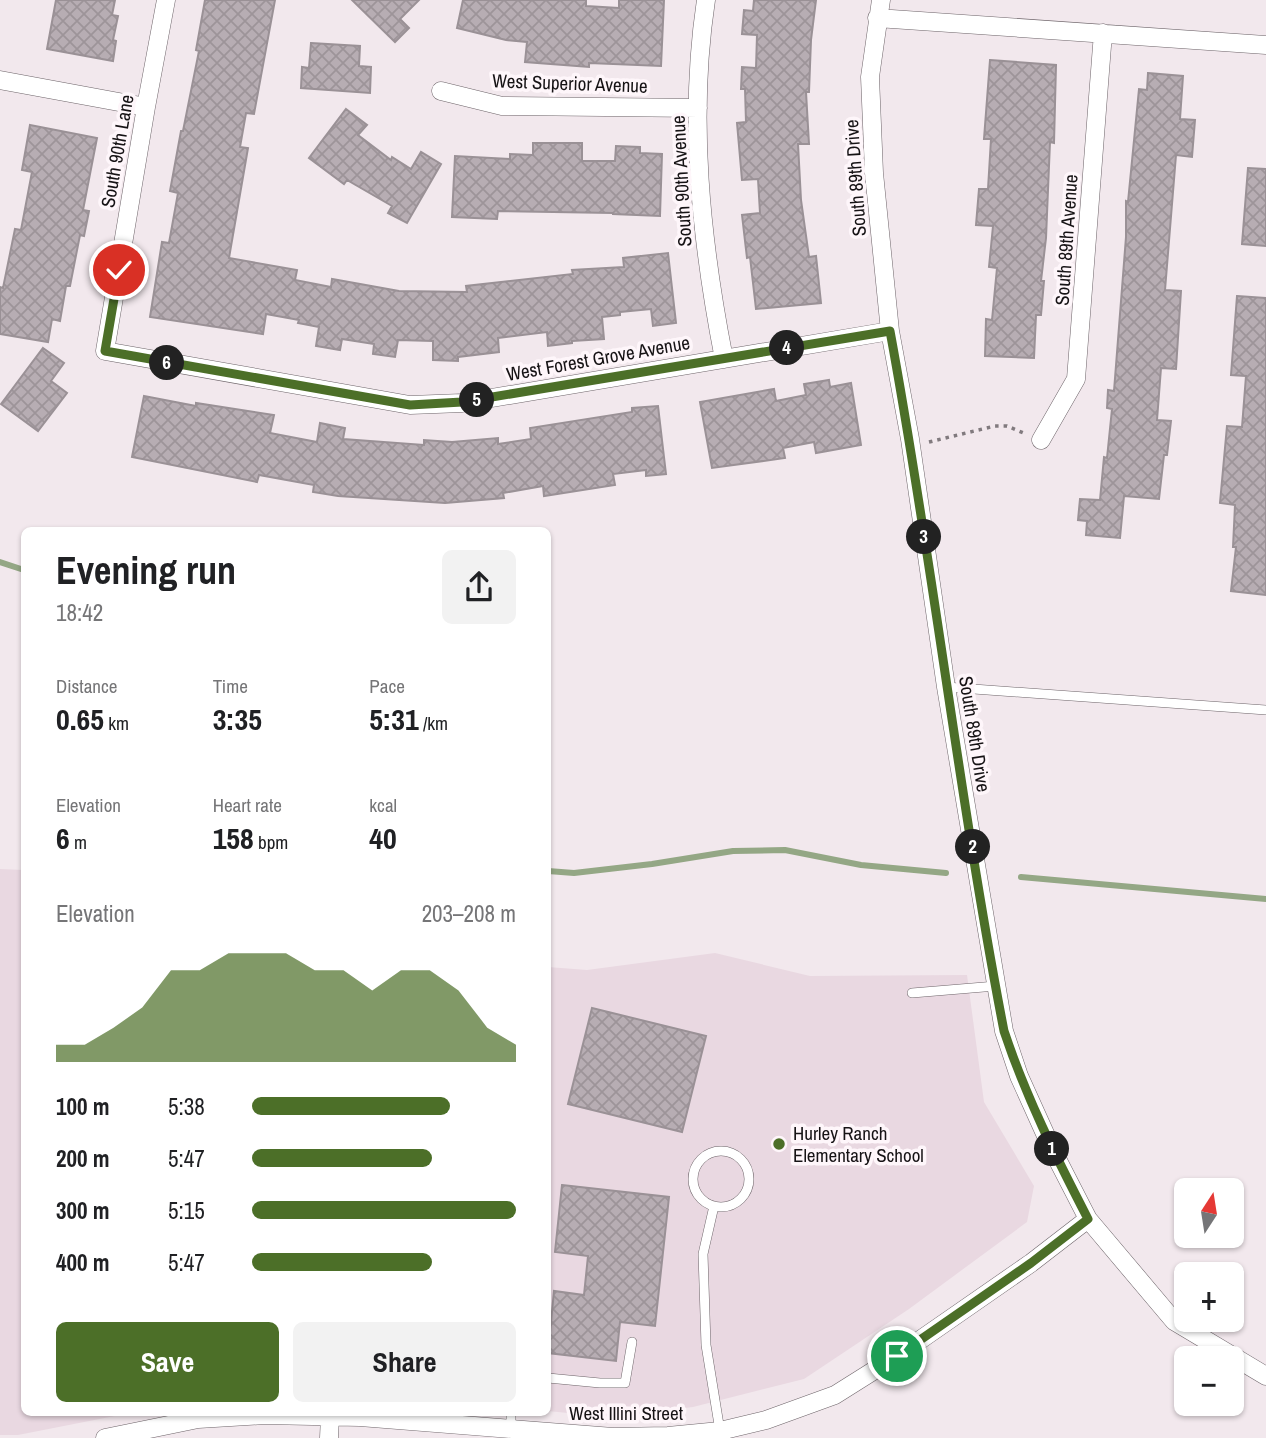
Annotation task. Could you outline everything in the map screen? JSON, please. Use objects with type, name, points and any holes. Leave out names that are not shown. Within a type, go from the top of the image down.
[{"type":"street","name":"South 90th Lane","points":[[105,351],[166,0]]},
{"type":"street","name":"South 90th Avenue","points":[[706,0],[698,108],[701,212],[710,290],[724,359]]},
{"type":"street","name":"South 89th Drive","points":[[881,0],[870,77],[874,173],[890,331],[911,446],[946,687],[1004,1031],[1019,1076],[1088,1219],[1174,1321],[1266,1376]]},
{"type":"street","points":[[877,18],[1266,46]]},
{"type":"street","name":"South 89th Avenue","points":[[1041,440],[1076,379],[1103,33]]},
{"type":"street","points":[[0,80],[146,107]]},
{"type":"street","name":"West Superior Avenue","points":[[441,91],[502,106],[698,108]]},
{"type":"street","name":"West Forest Grove Avenue","points":[[105,351],[410,405],[462,402],[890,331]]},
{"type":"street","name":"West Illini Street","points":[[330,1416],[435,1422],[511,1421],[613,1437],[720,1431],[766,1420],[835,1395],[897,1356],[1031,1263],[1088,1219]]},
{"type":"street","name":"West Illini Street","points":[[105,1438],[198,1416]]},
{"type":"street","points":[[329,1438],[330,1416]]},
{"type":"lane","points":[[946,687],[1266,710]]},
{"type":"lane","points":[[912,993],[996,986]]},
{"type":"lane","points":[[728,1152],[743,1161],[750,1177],[749,1186],[739,1201],[731,1206],[713,1206],[698,1195],[693,1177],[696,1167],[709,1154],[728,1152]]},
{"type":"lane","points":[[713,1206],[703,1254],[706,1345],[720,1431]]},
{"type":"lane","points":[[551,1378],[625,1383],[632,1342]]},
{"type":"path","points":[[911,446],[977,429],[1007,426],[1041,440]]},
{"type":"shaded area","points":[[0,869],[21,870],[21,1416],[115,1416],[18,1435],[0,1435]]},
{"type":"shaded area","name":"Hurley Ranch Elementary School","points":[[715,953],[810,976],[967,975],[984,1102],[1034,1186],[1027,1222],[909,1309],[804,1379],[693,1407],[608,1417],[551,1411],[551,967],[587,970]]},
{"type":"building","points":[[56,0],[115,0],[112,15],[118,16],[113,40],[116,41],[113,61],[47,49]]},
{"type":"building","points":[[205,0],[275,0],[254,114],[246,113],[240,147],[248,148],[229,258],[297,270],[295,280],[331,287],[332,279],[399,291],[467,292],[466,286],[573,274],[572,270],[624,267],[623,258],[668,253],[676,323],[653,326],[651,309],[620,312],[620,315],[602,317],[604,339],[548,346],[547,332],[498,338],[499,352],[458,357],[458,361],[433,360],[433,341],[398,340],[395,357],[373,354],[374,344],[342,339],[340,350],[316,346],[319,327],[266,314],[263,334],[150,317],[162,242],[169,243],[178,193],[170,191],[199,51],[196,50]]},
{"type":"building","points":[[352,0],[419,0],[400,19],[409,28],[395,42]]},
{"type":"building","points":[[463,0],[586,0],[586,6],[619,8],[619,0],[664,0],[661,66],[589,63],[589,67],[525,62],[527,42],[506,40],[457,28]]},
{"type":"building","points":[[754,0],[816,0],[809,92],[806,92],[809,144],[798,144],[801,200],[809,257],[816,256],[821,303],[756,309],[742,215],[760,213],[758,179],[742,180],[737,123],[746,122],[745,89],[741,89],[742,67],[756,68],[757,35],[742,34],[744,10],[753,11]]},
{"type":"building","points":[[311,43],[360,46],[359,66],[371,67],[370,93],[301,88],[302,67],[309,68]]},
{"type":"building","points":[[990,60],[1056,65],[1054,143],[1050,142],[1046,238],[1041,281],[1044,281],[1041,315],[1036,315],[1034,358],[985,356],[986,319],[992,320],[997,268],[989,267],[993,226],[976,225],[979,189],[988,189],[991,139],[984,139]]},
{"type":"building","points":[[1148,73],[1183,76],[1180,119],[1195,120],[1192,157],[1176,155],[1165,290],[1181,291],[1176,369],[1161,368],[1157,420],[1171,421],[1167,455],[1164,455],[1159,499],[1124,496],[1120,538],[1086,535],[1087,521],[1078,520],[1080,499],[1100,500],[1104,457],[1107,458],[1112,409],[1107,408],[1108,390],[1114,391],[1126,237],[1126,201],[1128,202],[1139,89],[1147,90]]},
{"type":"building","points":[[346,109],[367,125],[358,135],[391,160],[392,157],[411,169],[421,152],[441,164],[407,223],[388,213],[392,206],[347,180],[344,184],[309,158]]},
{"type":"building","points":[[30,125],[97,138],[83,210],[89,211],[84,236],[80,235],[60,321],[52,319],[48,342],[0,334],[0,287],[3,288],[15,229],[21,230],[32,172],[22,170]]},
{"type":"building","points":[[533,143],[582,143],[582,161],[615,161],[616,146],[640,147],[640,153],[662,154],[660,216],[498,211],[497,219],[452,217],[455,156],[510,159],[510,154],[533,155]]},
{"type":"building","points":[[1248,168],[1266,169],[1266,246],[1242,244]]},
{"type":"building","points":[[1237,296],[1266,298],[1266,595],[1231,591],[1236,547],[1233,547],[1235,505],[1220,503],[1227,426],[1242,427],[1246,376],[1231,375]]},
{"type":"building","points":[[43,348],[64,363],[51,381],[67,393],[38,431],[1,404]]},
{"type":"building","points":[[829,380],[830,387],[851,383],[861,445],[816,453],[814,442],[783,448],[785,458],[712,468],[700,402],[774,389],[776,401],[806,395],[804,384]]},
{"type":"building","points":[[144,396],[196,406],[196,403],[274,415],[270,433],[317,442],[320,423],[345,428],[343,439],[424,445],[424,440],[452,442],[498,438],[498,444],[531,439],[530,428],[632,412],[632,408],[658,406],[666,474],[646,476],[646,470],[613,474],[615,485],[544,496],[543,486],[503,493],[504,498],[445,503],[338,496],[313,492],[314,485],[259,475],[257,482],[132,457]]},
{"type":"building","points":[[592,1008],[706,1036],[682,1132],[568,1104]]},
{"type":"building","points":[[562,1185],[669,1197],[655,1326],[620,1322],[616,1361],[551,1353],[554,1291],[584,1295],[588,1256],[555,1252]]},
{"type":"waterway","points":[[0,562],[21,569]]},
{"type":"waterway","points":[[551,871],[574,873],[733,851],[785,850],[861,865],[946,873]]},
{"type":"waterway","points":[[1021,877],[1266,899]]},
{"type":"place","name":"Hurley Ranch Elementary School","points":[[779,1144]]},
{"type":"route","points":[[119,270],[105,351],[410,405],[462,402],[890,331],[910,439],[946,687],[1004,1031],[1019,1076],[1088,1219],[1031,1263],[897,1356]]}]
